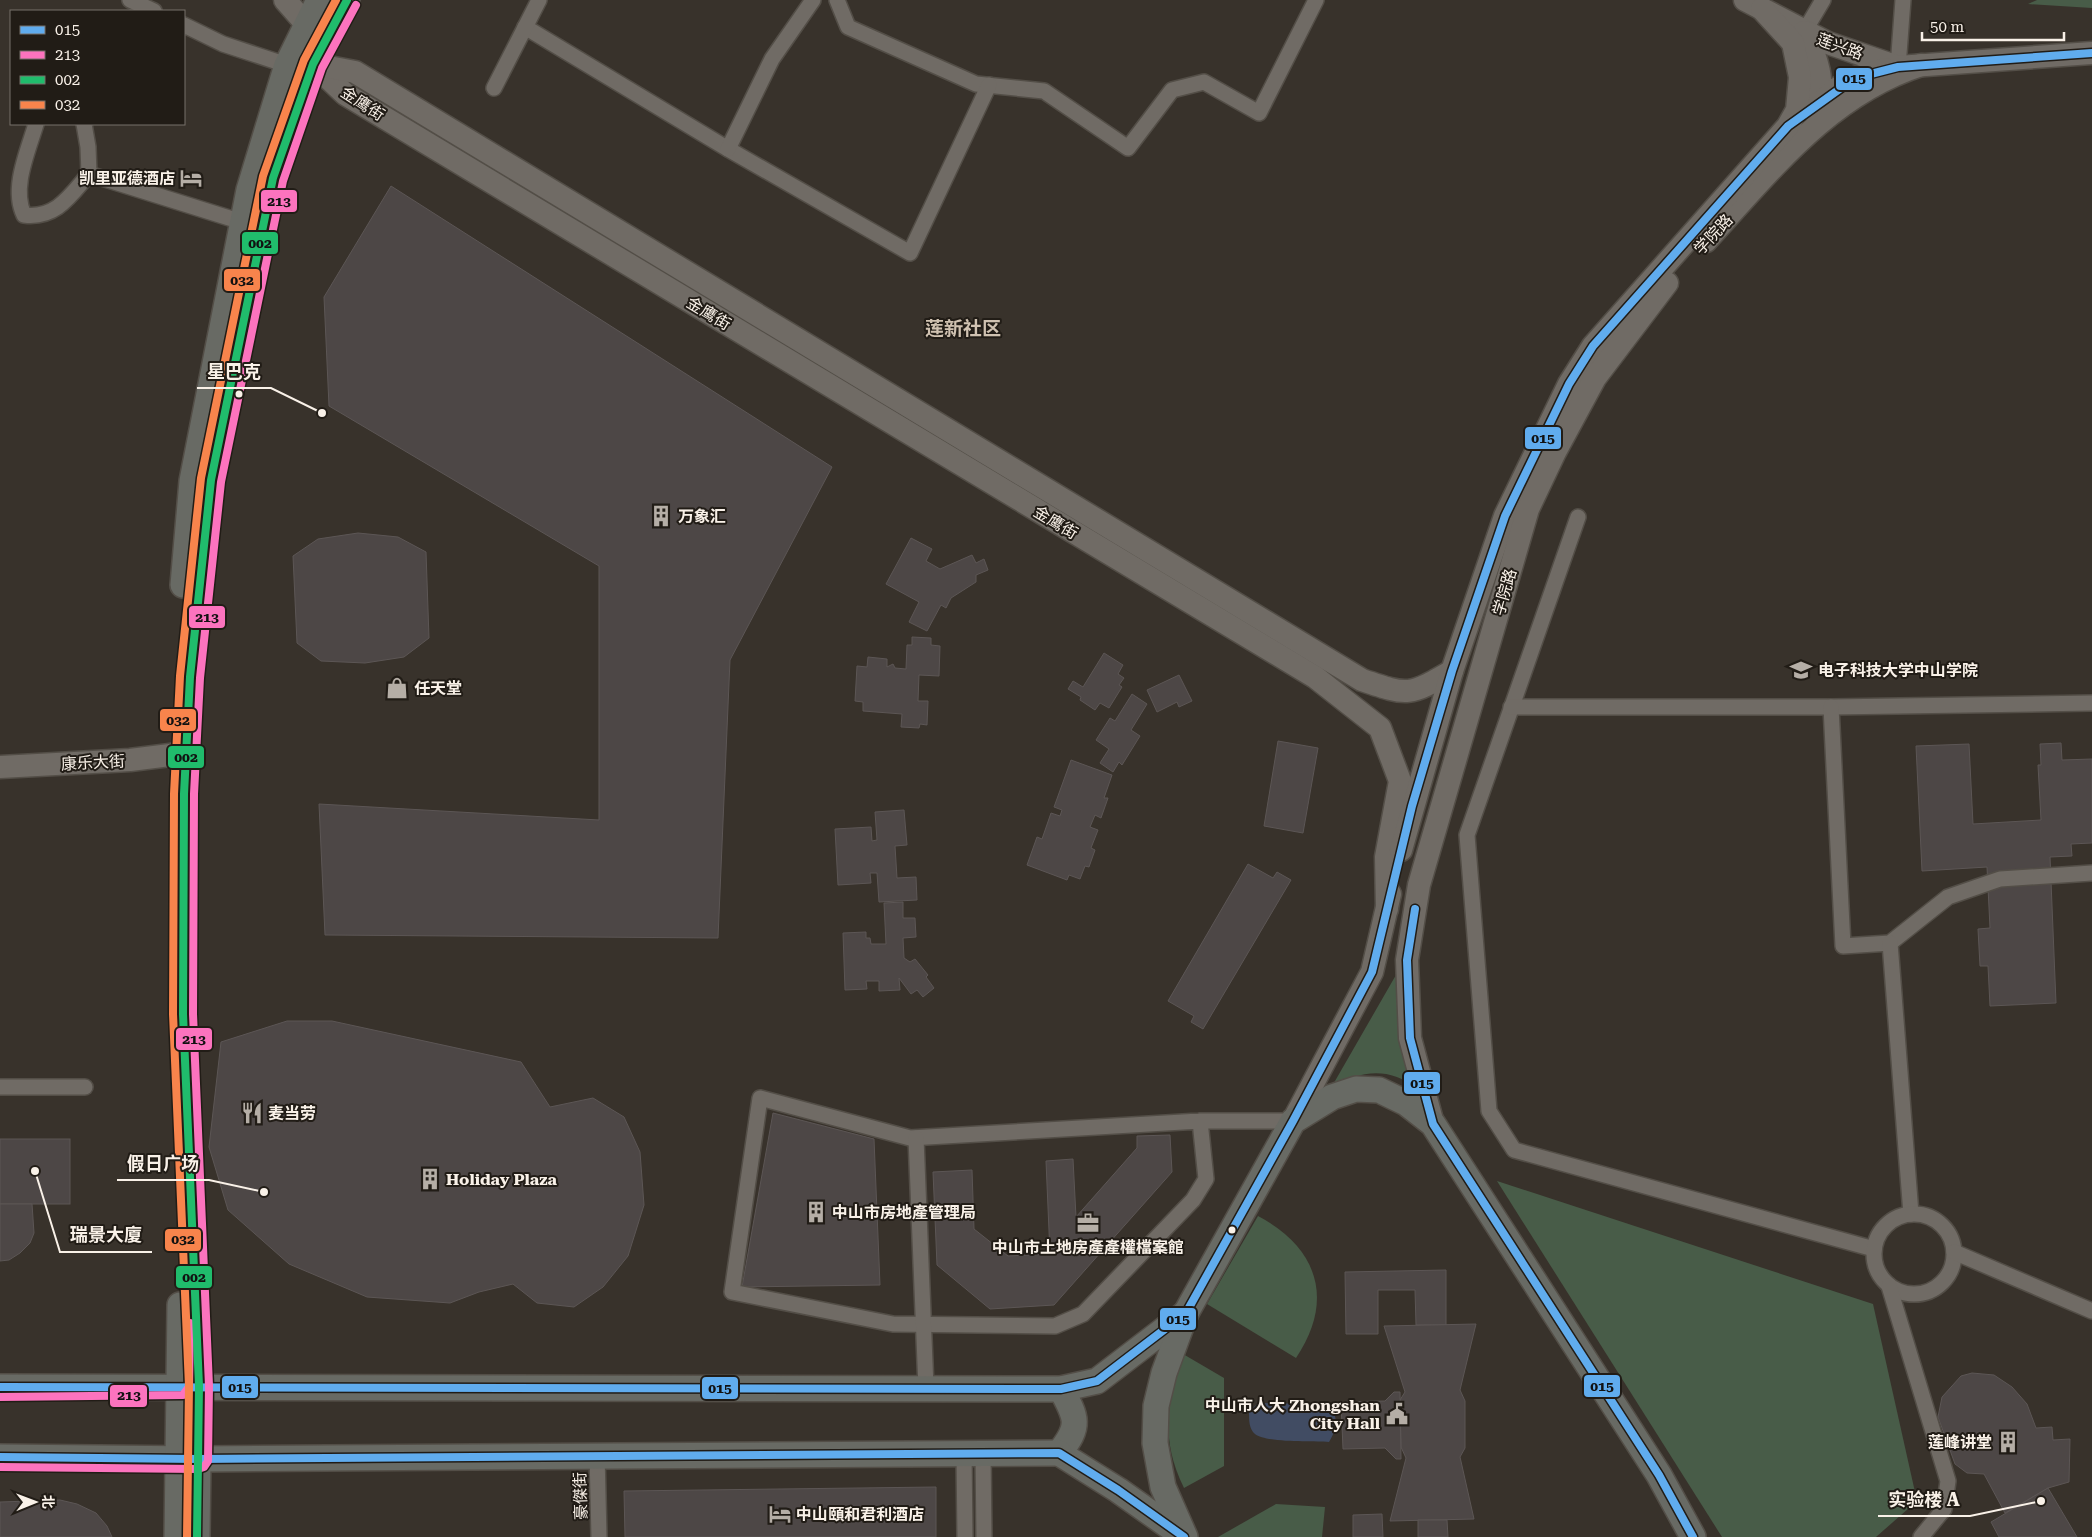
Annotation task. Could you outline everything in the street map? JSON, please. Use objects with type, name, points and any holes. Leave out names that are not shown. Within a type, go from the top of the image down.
[{"type":"main road","points":[[177,754],[192,481],[242,222],[250,190],[287,65],[319,0]]},
{"type":"main road","points":[[177,1537],[188,1459],[189,1386],[180,1301],[169,995],[167,790],[177,754],[190,686],[211,480],[273,178],[313,64],[347,0]]},
{"type":"main road","points":[[1293,1121],[1332,1097],[1356,1089],[1379,1090],[1406,1103],[1433,1124],[1659,1475],[1693,1537]]},
{"type":"main road","name":"学院路","points":[[1186,1313],[1293,1121]]},
{"type":"main road","points":[[0,1387],[1061,1389],[1096,1381],[1186,1313]]},
{"type":"main road","points":[[1184,1537],[1163,1487],[1155,1434],[1158,1398],[1164,1373],[1186,1313]]},
{"type":"main road","points":[[1059,1453],[1073,1436],[1074,1412],[1061,1389]]},
{"type":"main road","points":[[0,1457],[188,1459],[597,1454],[1059,1453],[1118,1490],[1184,1537]]},
{"type":"main road","points":[[188,1459],[197,1537]]},
{"type":"street","points":[[130,0],[152,10]]},
{"type":"street","points":[[185,25],[223,44],[287,65],[313,64],[307,25],[285,0]]},
{"type":"street","points":[[494,88],[539,0]]},
{"type":"street","points":[[728,148],[772,60],[813,0]]},
{"type":"street","points":[[837,0],[848,27],[976,84],[1044,91],[1128,148],[1172,90],[1204,82],[1259,113],[1316,0]]},
{"type":"street","points":[[1816,107],[1820,89],[1819,70],[1816,55],[1804,32],[1822,0]]},
{"type":"street","points":[[1794,133],[1816,107],[1836,89],[1854,78],[1898,67],[1903,0]]},
{"type":"street","name":"莲兴路","points":[[1753,5],[1828,43],[1898,67],[2092,53]]},
{"type":"street","name":"学院路","points":[[1433,1124],[1410,1038],[1407,960],[1419,885],[1528,509],[1555,452],[1595,378],[1666,285],[1794,133],[1800,77],[1793,43],[1753,5]]},
{"type":"street","points":[[525,27],[728,148],[910,253],[989,85]]},
{"type":"street","name":"金鹰街","points":[[313,64],[355,72],[1362,680],[1397,692],[1419,690],[1452,671]]},
{"type":"street","name":"金鹰街","points":[[313,64],[345,94],[1315,677],[1380,728],[1400,781],[1386,857],[1386,909]]},
{"type":"street","points":[[1794,133],[1825,117],[1862,92],[1921,65]]},
{"type":"street","points":[[36,125],[21,176],[19,205],[24,215],[39,217],[52,212],[89,174],[88,147],[84,125]]},
{"type":"street","name":"学院路","points":[[1293,1121],[1372,972],[1412,806],[1452,671],[1505,516],[1569,384],[1594,346],[1794,133]]},
{"type":"street","points":[[89,174],[242,222]]},
{"type":"street","points":[[1578,517],[1467,835],[1490,1111],[1514,1150],[1874,1249]]},
{"type":"street","points":[[1511,706],[1831,706],[2092,703]]},
{"type":"street","points":[[1831,706],[1843,946],[1890,943],[1948,897],[2000,879],[2092,873]]},
{"type":"street","name":"康乐大街","points":[[0,767],[130,760],[177,754]]},
{"type":"street","points":[[1890,943],[1911,1214]]},
{"type":"street","points":[[0,1087],[85,1086]]},
{"type":"street","points":[[1200,1121],[1206,1179],[1193,1200],[1083,1314],[1056,1326],[893,1324],[732,1292],[760,1098],[910,1138],[1200,1121],[1293,1121]]},
{"type":"street","points":[[916,1138],[926,1388]]},
{"type":"street","points":[[1911,1214],[1924,1215],[1935,1220],[1951,1240],[1954,1252],[1953,1264],[1948,1276],[1928,1292],[1914,1295],[1901,1293],[1889,1286],[1880,1276],[1875,1263],[1874,1249],[1878,1236],[1886,1225],[1898,1218],[1911,1214]]},
{"type":"street","points":[[1954,1252],[2092,1311]]},
{"type":"street","points":[[1889,1286],[1948,1481],[1944,1509],[1921,1537]]},
{"type":"street","name":"豪傑街","points":[[597,1454],[599,1537]]},
{"type":"street","points":[[964,1537],[973,1454]]},
{"type":"street","points":[[973,1454],[984,1537]]},
{"type":"green space","points":[[2037,0],[2092,0],[2092,8],[2028,4]]},
{"type":"green space","points":[[1400,968],[1397,999],[1416,1088],[1395,1076],[1374,1073],[1352,1078],[1331,1088]]},
{"type":"green space","points":[[1497,1181],[1873,1304],[1917,1501],[1876,1537],[1722,1537]]},
{"type":"green space","points":[[1258,1216],[1278,1229],[1295,1244],[1307,1260],[1314,1277],[1317,1296],[1315,1316],[1308,1337],[1296,1358],[1207,1304]]},
{"type":"green space","points":[[1183,1354],[1224,1378],[1224,1466],[1184,1488],[1171,1453],[1168,1421],[1173,1389]]},
{"type":"green space","points":[[1276,1504],[1325,1507],[1322,1537],[1218,1537]]},
{"type":"water","points":[[1258,1403],[1330,1404],[1336,1419],[1334,1432],[1329,1442],[1290,1441],[1261,1437],[1253,1432],[1249,1421],[1249,1412]]},
{"type":"building","name":"万象汇","points":[[391,186],[832,467],[730,660],[718,938],[325,935],[319,804],[599,820],[599,566],[329,406],[324,297]]},
{"type":"building","points":[[358,533],[398,537],[426,552],[429,638],[404,657],[365,663],[321,661],[297,643],[293,556],[318,539]]},
{"type":"building","points":[[911,538],[932,549],[926,561],[940,569],[972,555],[976,563],[984,559],[988,570],[976,575],[976,582],[951,598],[946,608],[941,605],[927,631],[909,622],[919,602],[886,584]]},
{"type":"building","points":[[912,637],[931,638],[931,645],[940,646],[939,676],[919,675],[918,701],[928,701],[927,725],[920,724],[919,728],[901,727],[902,714],[863,711],[863,702],[855,701],[857,666],[867,667],[868,657],[887,659],[887,667],[893,664],[895,668],[906,669],[907,645],[912,645]]},
{"type":"building","points":[[1104,653],[1123,665],[1118,674],[1124,678],[1119,685],[1122,687],[1109,708],[1100,703],[1095,710],[1080,700],[1081,697],[1068,689],[1073,681],[1083,687]]},
{"type":"building","points":[[1179,675],[1192,701],[1179,707],[1177,702],[1157,712],[1147,690]]},
{"type":"building","points":[[1132,694],[1147,704],[1131,730],[1140,736],[1122,765],[1119,762],[1113,772],[1100,763],[1109,749],[1096,740],[1110,718],[1115,721]]},
{"type":"building","points":[[1278,741],[1318,748],[1303,833],[1264,826]]},
{"type":"building","points":[[2061,743],[2062,760],[2092,759],[2092,843],[2071,844],[2072,856],[2050,857],[2056,1003],[1990,1006],[1988,966],[1980,966],[1978,929],[1990,928],[1987,867],[1922,871],[1916,746],[1969,744],[1973,824],[2041,820],[2038,765],[2041,765],[2040,744]]},
{"type":"building","points":[[1071,760],[1112,775],[1104,798],[1108,798],[1101,818],[1095,815],[1090,827],[1098,830],[1091,848],[1095,850],[1089,867],[1085,866],[1080,879],[1069,875],[1067,880],[1027,865],[1037,837],[1042,839],[1051,813],[1060,816],[1062,810],[1054,807]]},
{"type":"building","points":[[904,810],[907,845],[895,846],[897,878],[916,877],[917,900],[879,902],[877,873],[870,873],[871,883],[838,885],[835,829],[871,827],[872,841],[877,840],[875,812]]},
{"type":"building","points":[[1248,864],[1273,878],[1277,872],[1291,880],[1203,1029],[1191,1022],[1194,1016],[1168,1001]]},
{"type":"building","points":[[903,902],[903,918],[915,918],[916,937],[903,938],[904,958],[910,962],[915,959],[928,975],[926,977],[934,988],[923,997],[917,990],[911,994],[899,978],[900,990],[879,991],[879,981],[866,981],[867,989],[845,990],[843,933],[866,932],[866,938],[870,938],[871,944],[886,944],[884,903]]},
{"type":"building","name":"Holiday Plaza","points":[[287,1021],[332,1021],[521,1062],[550,1107],[593,1098],[624,1117],[640,1152],[644,1205],[628,1256],[603,1287],[574,1307],[537,1303],[513,1284],[479,1292],[450,1303],[367,1297],[289,1264],[228,1210],[209,1147],[221,1042]]},
{"type":"building","name":"中山市房地產管理局","points":[[773,1113],[874,1139],[880,1285],[742,1287]]},
{"type":"building","name":"中山市土地房產產權檔案館","points":[[1170,1135],[1172,1172],[1054,1305],[990,1309],[937,1265],[933,1172],[972,1170],[974,1229],[1008,1256],[1050,1254],[1046,1161],[1073,1159],[1076,1217],[1137,1148],[1137,1136]]},
{"type":"building","points":[[0,1139],[70,1139],[70,1204],[0,1204]]},
{"type":"building","points":[[0,1204],[32,1204],[34,1233],[30,1243],[20,1253],[9,1260],[0,1261]]},
{"type":"building","points":[[1446,1270],[1446,1325],[1416,1325],[1415,1290],[1378,1290],[1378,1334],[1346,1334],[1345,1272]]},
{"type":"building","points":[[1476,1324],[1460,1390],[1465,1401],[1465,1448],[1460,1457],[1474,1519],[1390,1521],[1406,1458],[1401,1447],[1400,1400],[1405,1392],[1384,1326]]},
{"type":"building","name":"莲峰讲堂","points":[[1972,1373],[1994,1375],[2012,1387],[2027,1404],[2036,1428],[2052,1427],[2053,1440],[2070,1439],[2069,1482],[2048,1488],[2005,1513],[1984,1474],[1967,1473],[1955,1464],[1938,1417],[1942,1397],[1961,1376]]},
{"type":"building","points":[[1394,1392],[1400,1392],[1401,1459],[1396,1459],[1385,1448],[1343,1449],[1341,1402],[1385,1401]]},
{"type":"building","name":"中山頤和君利酒店","points":[[936,1487],[936,1537],[625,1537],[624,1491]]},
{"type":"building","points":[[2048,1488],[2077,1537],[1999,1537],[1991,1522]]},
{"type":"building","points":[[60,1500],[77,1504],[96,1513],[107,1526],[112,1537],[0,1537],[0,1502]]},
{"type":"building","points":[[1382,1514],[1383,1537],[1353,1537],[1353,1515]]},
{"type":"building","points":[[1418,1520],[1447,1520],[1448,1537],[1418,1537]]},
{"type":"transit line","name":"032","points":[[187,1537],[189,1386],[173,1014],[174,794],[180,676],[201,478],[263,176],[304,60],[336,0]]},
{"type":"transit line","name":"002","points":[[197,1537],[199,1386],[183,1014],[184,794],[190,677],[211,480],[273,178],[313,64],[347,0]]},
{"type":"transit line","name":"213","points":[[0,1467],[198,1469],[204,1467],[208,1461],[209,1386],[193,1014],[194,794],[200,678],[221,482],[283,181],[322,68],[356,5]]},
{"type":"transit line","name":"015","points":[[0,1387],[1061,1389],[1097,1381],[1186,1313],[1293,1121],[1372,972],[1412,806],[1452,671],[1505,516],[1569,384],[1593,346],[1788,126],[1855,78],[1898,67],[2092,53]]},
{"type":"transit line","name":"015","points":[[1415,909],[1407,960],[1410,1038],[1433,1124],[1659,1475],[1693,1537]]},
{"type":"transit line","name":"213","points":[[0,1397],[183,1395],[189,1387],[190,1323]]},
{"type":"transit line","name":"015","points":[[0,1457],[198,1459],[1059,1453],[1118,1490],[1184,1537]]},
{"type":"place","name":"凯里亚德酒店","points":[[191,178]]},
{"type":"place","name":"星巴克","points":[[322,413]]},
{"type":"place","name":"万象汇","points":[[661,516]]},
{"type":"place","name":"电子科技大学中山学院","points":[[1801,670]]},
{"type":"place","name":"任天堂","points":[[397,688]]},
{"type":"place","name":"麦当劳","points":[[252,1113]]},
{"type":"place","name":"瑞景大廈","points":[[35,1171]]},
{"type":"place","name":"Holiday Plaza","points":[[430,1179]]},
{"type":"place","name":"假日广场","points":[[264,1192]]},
{"type":"place","name":"中山市房地產管理局","points":[[816,1212]]},
{"type":"place","name":"中山市土地房產產權檔案館","points":[[1088,1223]]},
{"type":"place","name":"中山市人大 Zhongshan City Hall","points":[[1397,1414]]},
{"type":"place","name":"莲峰讲堂","points":[[2008,1442]]},
{"type":"place","name":"实验楼 A","points":[[2041,1501]]},
{"type":"place","name":"中山頤和君利酒店","points":[[780,1514]]},
{"type":"district","name":"莲新社区","points":[[963,328]]}]
